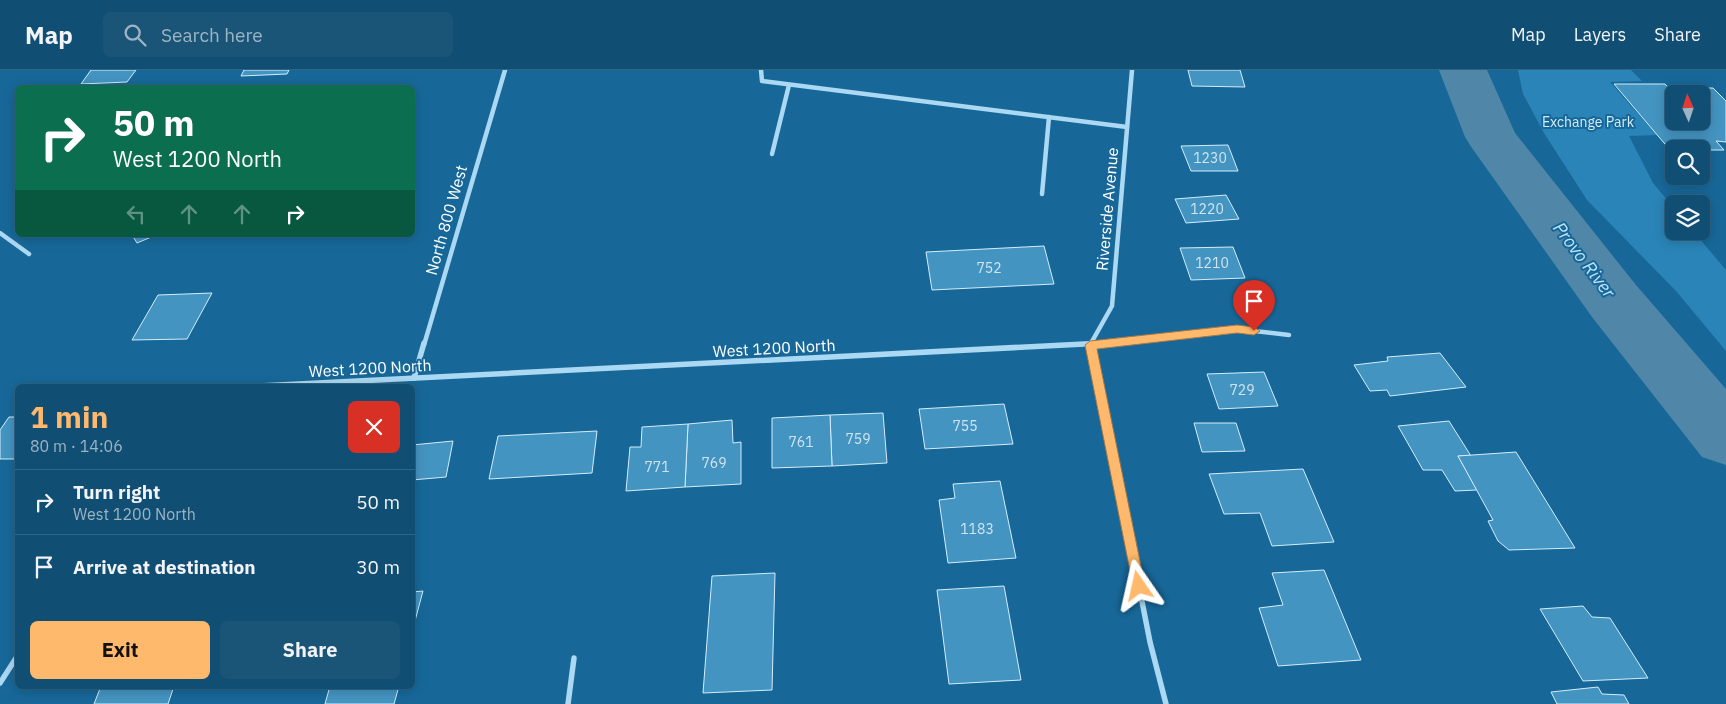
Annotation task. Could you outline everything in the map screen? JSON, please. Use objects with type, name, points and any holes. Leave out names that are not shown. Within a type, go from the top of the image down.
[{"type":"street","name":"North 800 West","points":[[414,378],[505,70]]},
{"type":"street","points":[[761,70],[762,81],[1127,127]]},
{"type":"street","name":"Riverside Avenue","points":[[1090,345],[1112,306],[1132,70]]},
{"type":"street","points":[[772,154],[789,85]]},
{"type":"street","points":[[1042,194],[1049,117]]},
{"type":"street","points":[[0,233],[28,254]]},
{"type":"street","name":"West 1200 North","points":[[298,384],[1090,345],[1237,329],[1289,335]]},
{"type":"street","points":[[1090,345],[1150,642],[1166,704]]},
{"type":"street","points":[[568,704],[574,658]]},
{"type":"street","points":[[0,683],[15,659]]},
{"type":"green space","name":"Exchange Park","points":[[1518,70],[1631,70],[1642,81],[1610,82],[1657,135],[1629,136],[1653,183],[1665,197],[1665,240],[1701,240],[1726,270],[1726,351],[1676,291],[1587,200],[1544,133],[1523,94]]},
{"type":"building","points":[[91,70],[136,70],[127,82],[81,84]]},
{"type":"building","points":[[244,70],[289,70],[287,74],[241,76]]},
{"type":"building","points":[[1188,70],[1240,70],[1245,87],[1192,86]]},
{"type":"building","points":[[1614,84],[1665,84],[1665,130],[1710,130],[1710,88],[1713,88],[1726,101],[1726,142],[1716,141],[1724,150],[1710,150],[1710,140],[1665,140],[1665,144]]},
{"type":"building","points":[[1228,145],[1238,171],[1191,171],[1181,146]]},
{"type":"building","points":[[1226,195],[1239,219],[1186,223],[1175,199]]},
{"type":"building","points":[[133,237],[151,237],[137,243]]},
{"type":"building","points":[[1044,246],[1054,284],[932,290],[926,252]]},
{"type":"building","points":[[1233,247],[1245,278],[1191,280],[1180,248]]},
{"type":"building","points":[[212,293],[187,339],[132,340],[158,295]]},
{"type":"building","points":[[1440,353],[1466,387],[1390,396],[1387,390],[1370,391],[1354,365],[1388,361],[1387,357]]},
{"type":"building","points":[[1264,372],[1278,406],[1219,409],[1207,374]]},
{"type":"building","points":[[1004,404],[1013,444],[925,449],[919,409]]},
{"type":"building","points":[[883,413],[887,463],[832,466],[830,415]]},
{"type":"building","points":[[830,415],[832,466],[772,468],[772,418]]},
{"type":"building","points":[[9,417],[15,417],[15,459],[0,459],[0,430]]},
{"type":"building","points":[[732,420],[733,443],[741,442],[741,484],[685,487],[688,424]]},
{"type":"building","points":[[1449,421],[1471,456],[1458,456],[1477,490],[1455,491],[1442,470],[1423,470],[1398,426]]},
{"type":"building","points":[[1194,423],[1236,423],[1245,451],[1202,452]]},
{"type":"building","points":[[688,424],[685,487],[626,491],[630,447],[641,447],[642,427]]},
{"type":"building","points":[[597,431],[592,473],[489,479],[498,436]]},
{"type":"building","points":[[453,441],[446,477],[415,480],[415,445]]},
{"type":"building","points":[[1516,452],[1575,548],[1509,550],[1498,541],[1488,521],[1493,520],[1458,456]]},
{"type":"building","points":[[1303,469],[1334,542],[1272,546],[1260,513],[1224,514],[1209,474]]},
{"type":"building","points":[[1000,481],[1016,558],[948,563],[939,500],[955,498],[953,484]]},
{"type":"building","points":[[1324,570],[1361,660],[1278,666],[1259,608],[1283,605],[1272,573]]},
{"type":"building","points":[[775,573],[772,690],[703,693],[712,576]]},
{"type":"building","points":[[1004,586],[1021,680],[949,684],[937,590]]},
{"type":"building","points":[[423,591],[415,621],[415,592]]},
{"type":"building","points":[[1583,606],[1592,617],[1610,618],[1648,678],[1583,681],[1540,609]]},
{"type":"building","points":[[1598,687],[1602,694],[1624,695],[1629,704],[1557,704],[1551,692]]},
{"type":"building","points":[[100,689],[173,689],[168,704],[94,704]]},
{"type":"building","points":[[329,689],[398,689],[394,704],[325,704]]},
{"type":"waterway","name":"Provo River","points":[[1463,70],[1491,137],[1614,301],[1726,437]]},
{"type":"route","points":[[1139,586],[1090,345],[1237,329],[1254,331]]}]
